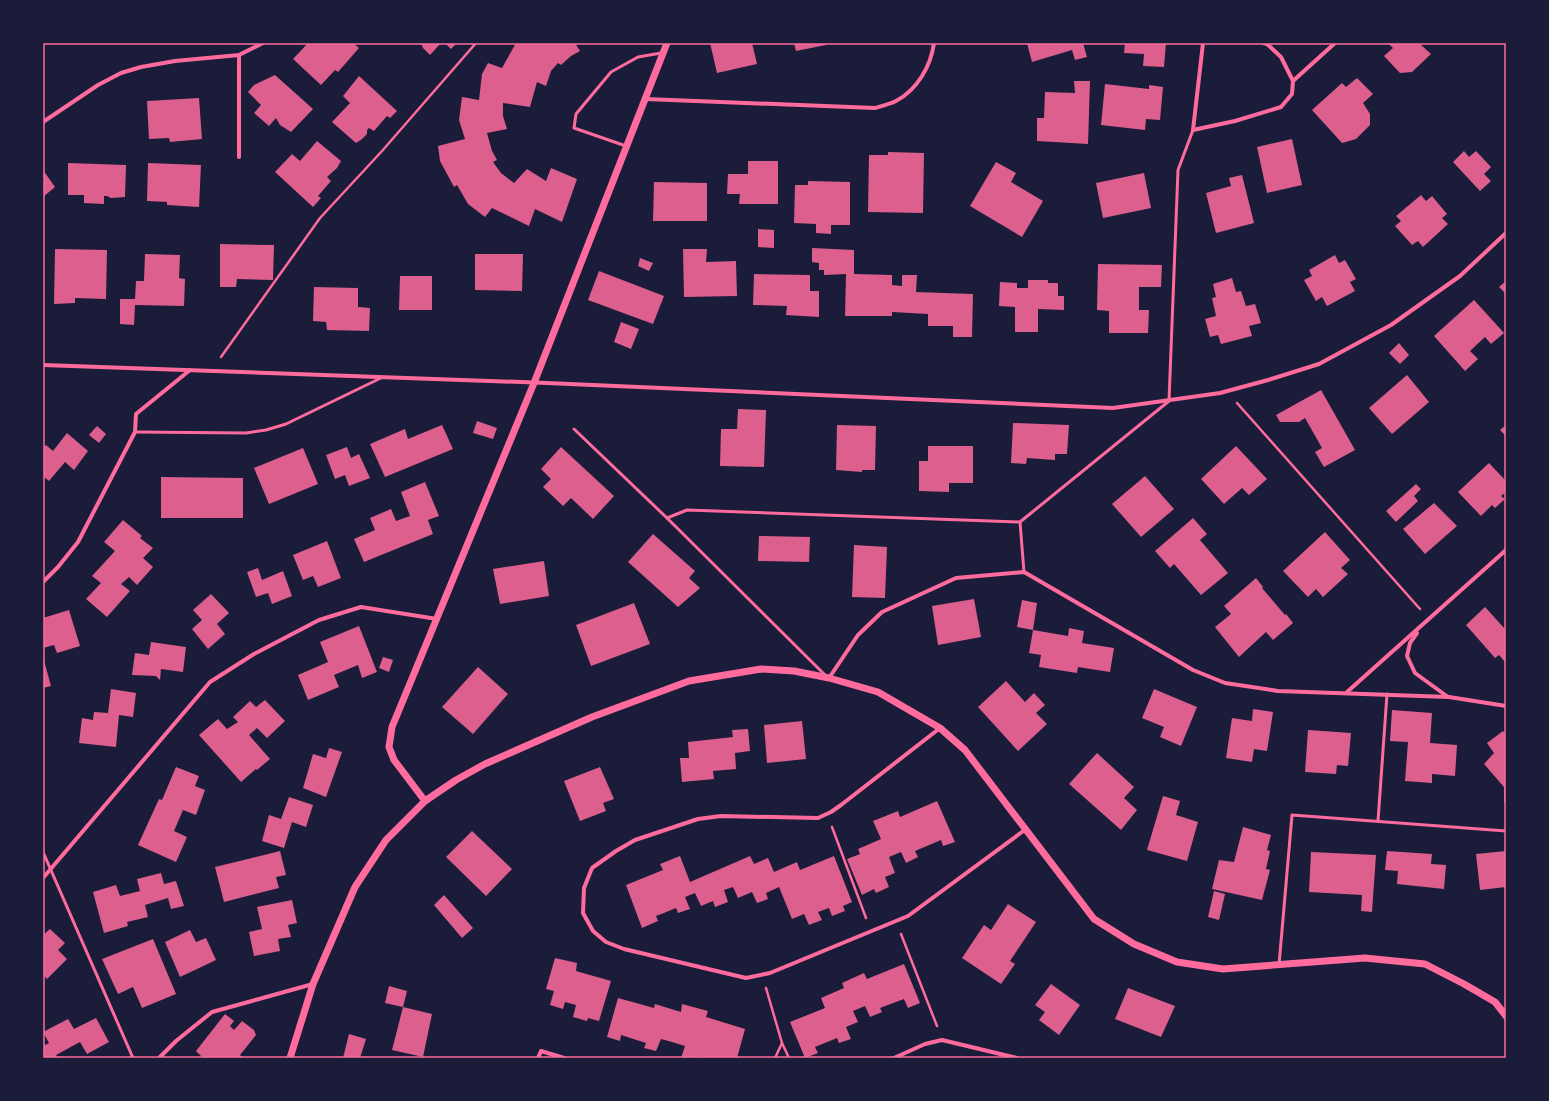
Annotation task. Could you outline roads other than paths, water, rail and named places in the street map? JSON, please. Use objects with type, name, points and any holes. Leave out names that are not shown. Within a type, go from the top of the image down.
[{"type":"street","points":[[43,122],[98,85],[121,73],[141,67],[175,61],[239,55],[263,43]]},
{"type":"street","points":[[425,801],[394,760],[389,746],[392,727],[534,383],[667,43]]},
{"type":"street","points":[[646,99],[875,108],[896,101],[913,87],[926,71],[934,43]]},
{"type":"street","points":[[1203,43],[1193,130],[1236,121],[1281,107],[1292,94],[1293,81],[1281,57],[1267,44],[1263,43]]},
{"type":"street","points":[[1293,81],[1335,43]]},
{"type":"street","points":[[239,55],[239,157]]},
{"type":"street","points":[[43,364],[385,376],[1114,408],[1169,401],[1227,391],[1319,364],[1391,325],[1460,276],[1506,233]]},
{"type":"street","points":[[43,582],[58,567],[78,542],[135,432],[136,414],[190,370]]},
{"type":"street","points":[[1346,693],[1430,620],[1506,550]]},
{"type":"street","points":[[829,678],[858,634],[882,612],[956,578],[1024,572],[1193,670],[1225,683],[1278,691],[1449,697],[1506,706]]},
{"type":"street","points":[[43,878],[210,682],[254,654],[319,620],[361,607],[436,619]]},
{"type":"street","points":[[1424,625],[1410,643],[1407,656],[1415,673],[1449,697]]},
{"type":"street","points":[[290,1058],[313,984],[354,887],[386,840],[425,801],[456,780],[485,764],[592,717],[689,681],[762,669],[794,671],[829,678],[878,692],[940,728],[965,750],[1094,919],[1134,944],[1177,962],[1223,969],[1365,958],[1425,964],[1495,1002],[1506,1005]]},
{"type":"street","points":[[940,728],[841,805],[818,818],[721,816],[698,819],[635,840],[592,868],[584,888],[583,913],[593,931],[606,942],[624,949],[746,978],[762,975],[908,916],[1026,829]]},
{"type":"street","points":[[159,1058],[176,1041],[212,1012],[313,984]]},
{"type":"street","points":[[1495,1002],[1506,1016]]},
{"type":"street","points":[[894,1058],[924,1044],[942,1040],[1017,1058]]},
{"type":"street","points":[[538,1058],[541,1051],[564,1058]]},
{"type":"lane","points":[[626,146],[574,128],[576,114],[611,72],[638,57],[663,53]]},
{"type":"lane","points":[[667,518],[687,510],[1020,522],[1169,401],[1178,170],[1193,130]]},
{"type":"lane","points":[[135,432],[246,433],[266,430],[286,424],[385,376]]},
{"type":"lane","points":[[574,429],[667,518],[829,678]]},
{"type":"lane","points":[[1020,522],[1024,572]]},
{"type":"lane","points":[[1378,821],[1387,694]]},
{"type":"lane","points":[[1279,965],[1292,815],[1506,831]]},
{"type":"lane","points":[[43,852],[133,1058]]}]
